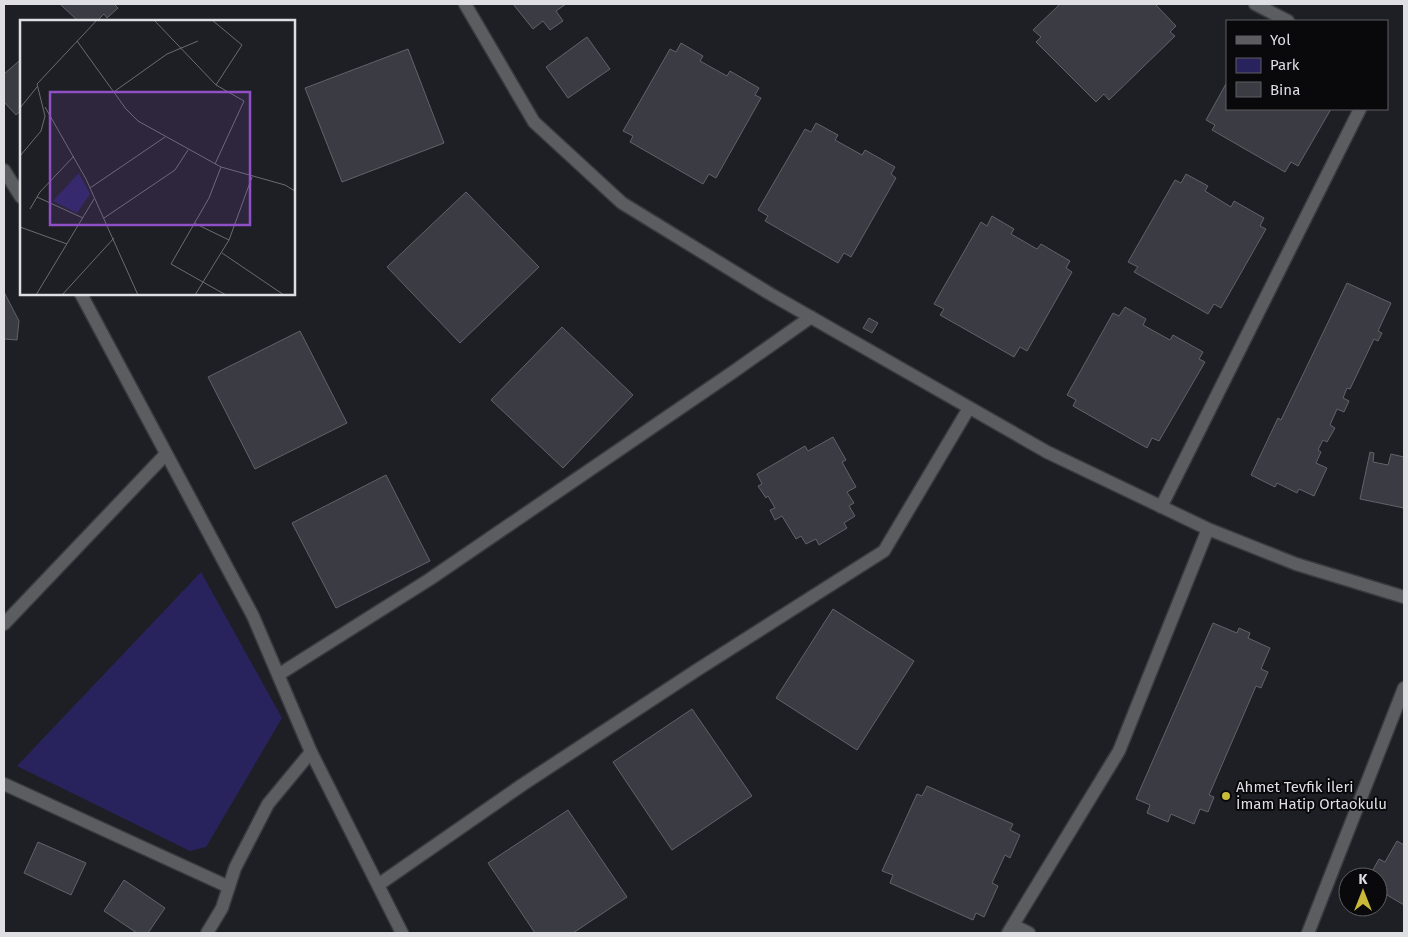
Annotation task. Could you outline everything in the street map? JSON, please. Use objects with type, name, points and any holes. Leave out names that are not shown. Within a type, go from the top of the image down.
[{"type":"street","points":[[465,4],[534,122],[622,203],[772,295],[1047,452],[1208,529],[1296,564],[1404,597]]},
{"type":"street","points":[[1256,4],[1286,20]]},
{"type":"street","points":[[1162,507],[1360,110]]},
{"type":"street","points":[[4,170],[20,195]]},
{"type":"street","points":[[82,295],[252,616],[311,752],[402,933]]},
{"type":"street","points":[[278,675],[430,579],[734,372],[811,317]]},
{"type":"street","points":[[378,885],[531,780],[697,670],[884,551],[969,408]]},
{"type":"street","points":[[4,624],[166,454]]},
{"type":"street","points":[[1029,933],[1010,929],[1120,750],[1208,529]]},
{"type":"street","points":[[1308,933],[1404,688]]},
{"type":"street","points":[[206,933],[222,908],[235,868],[268,804],[311,752]]},
{"type":"street","points":[[4,784],[229,887]]},
{"type":"green space","points":[[201,572],[282,718],[206,847],[190,851],[17,766]]},
{"type":"building","points":[[60,4],[114,4],[118,8],[107,18],[104,14],[98,20],[77,20]]},
{"type":"building","points":[[513,4],[566,4],[556,11],[563,21],[550,30],[543,21],[533,29]]},
{"type":"building","points":[[1060,4],[1155,4],[1176,26],[1170,32],[1175,36],[1109,100],[1104,94],[1096,102],[1036,42],[1041,37],[1033,30]]},
{"type":"building","points":[[587,37],[610,69],[568,98],[546,67]]},
{"type":"building","points":[[681,43],[703,56],[700,61],[727,76],[730,71],[759,88],[755,95],[761,98],[716,178],[709,174],[703,184],[630,142],[633,136],[623,131],[670,49],[676,52]]},
{"type":"building","points":[[408,49],[444,143],[342,182],[305,88]]},
{"type":"building","points":[[20,62],[20,111],[16,115],[4,102],[4,74]]},
{"type":"building","points":[[1226,84],[1226,110],[1330,110],[1298,166],[1291,162],[1285,172],[1212,130],[1215,125],[1206,120]]},
{"type":"building","points":[[816,123],[838,135],[835,140],[862,155],[865,150],[895,167],[891,174],[896,178],[851,257],[844,253],[838,263],[765,221],[768,216],[758,210],[805,129],[811,132]]},
{"type":"building","points":[[1186,174],[1208,186],[1205,191],[1231,207],[1234,201],[1264,218],[1260,226],[1266,229],[1221,308],[1214,304],[1208,314],[1134,272],[1138,267],[1128,262],[1175,180],[1181,183]]},
{"type":"building","points":[[466,192],[539,267],[460,343],[387,267]]},
{"type":"building","points":[[992,216],[1014,229],[1011,234],[1037,249],[1041,244],[1070,261],[1066,268],[1072,272],[1027,351],[1020,347],[1014,357],[940,315],[944,309],[934,304],[981,222],[987,226]]},
{"type":"building","points":[[1347,283],[1391,303],[1378,331],[1382,333],[1378,341],[1374,339],[1350,389],[1347,388],[1343,398],[1349,401],[1344,412],[1337,409],[1330,425],[1335,428],[1327,442],[1323,440],[1318,450],[1321,452],[1316,463],[1327,468],[1314,496],[1299,489],[1297,493],[1277,483],[1275,487],[1251,475],[1278,418],[1281,420]]},
{"type":"building","points":[[4,292],[19,321],[17,340],[4,339]]},
{"type":"building","points":[[1125,307],[1146,319],[1143,325],[1170,340],[1173,335],[1203,352],[1199,359],[1205,362],[1159,441],[1152,438],[1147,448],[1073,406],[1076,400],[1067,395],[1113,313],[1119,316]]},
{"type":"building","points":[[869,318],[878,323],[872,333],[863,328]]},
{"type":"building","points":[[562,327],[633,395],[563,468],[491,400]]},
{"type":"building","points":[[300,331],[347,423],[255,469],[208,377]]},
{"type":"building","points":[[833,437],[846,460],[842,462],[856,487],[847,492],[854,503],[849,506],[855,516],[844,523],[847,528],[819,545],[816,539],[806,544],[801,536],[796,539],[782,516],[775,520],[770,510],[775,508],[768,496],[766,498],[758,486],[762,484],[757,474],[805,446],[808,451]]},
{"type":"building","points":[[1370,452],[1374,453],[1373,462],[1388,465],[1391,454],[1404,457],[1404,508],[1360,499]]},
{"type":"building","points":[[386,475],[430,561],[336,608],[292,523]]},
{"type":"building","points":[[833,609],[914,661],[857,750],[776,698]]},
{"type":"building","points":[[1213,623],[1237,633],[1239,628],[1250,633],[1248,638],[1270,648],[1261,669],[1268,672],[1261,688],[1256,686],[1209,795],[1214,797],[1208,812],[1200,809],[1194,824],[1171,814],[1168,822],[1147,813],[1150,805],[1136,799]]},
{"type":"building","points":[[692,709],[752,796],[672,850],[613,762]]},
{"type":"building","points":[[927,786],[1013,824],[1010,830],[1020,835],[1010,858],[1005,855],[992,883],[998,886],[984,917],[976,913],[973,920],[890,883],[893,875],[882,871],[917,794],[922,796]]},
{"type":"building","points":[[568,810],[627,897],[573,933],[535,933],[488,863]]},
{"type":"building","points":[[1397,841],[1404,845],[1404,905],[1388,896],[1388,867],[1375,867],[1379,859],[1385,862]]},
{"type":"building","points":[[38,842],[86,863],[71,895],[24,873]]},
{"type":"building","points":[[124,880],[165,908],[148,933],[137,933],[104,911]]},
{"type":"place","name":"Ahmet Tevfik İleri İmam Hatip Ortaokulu","points":[[1226,796]]}]
